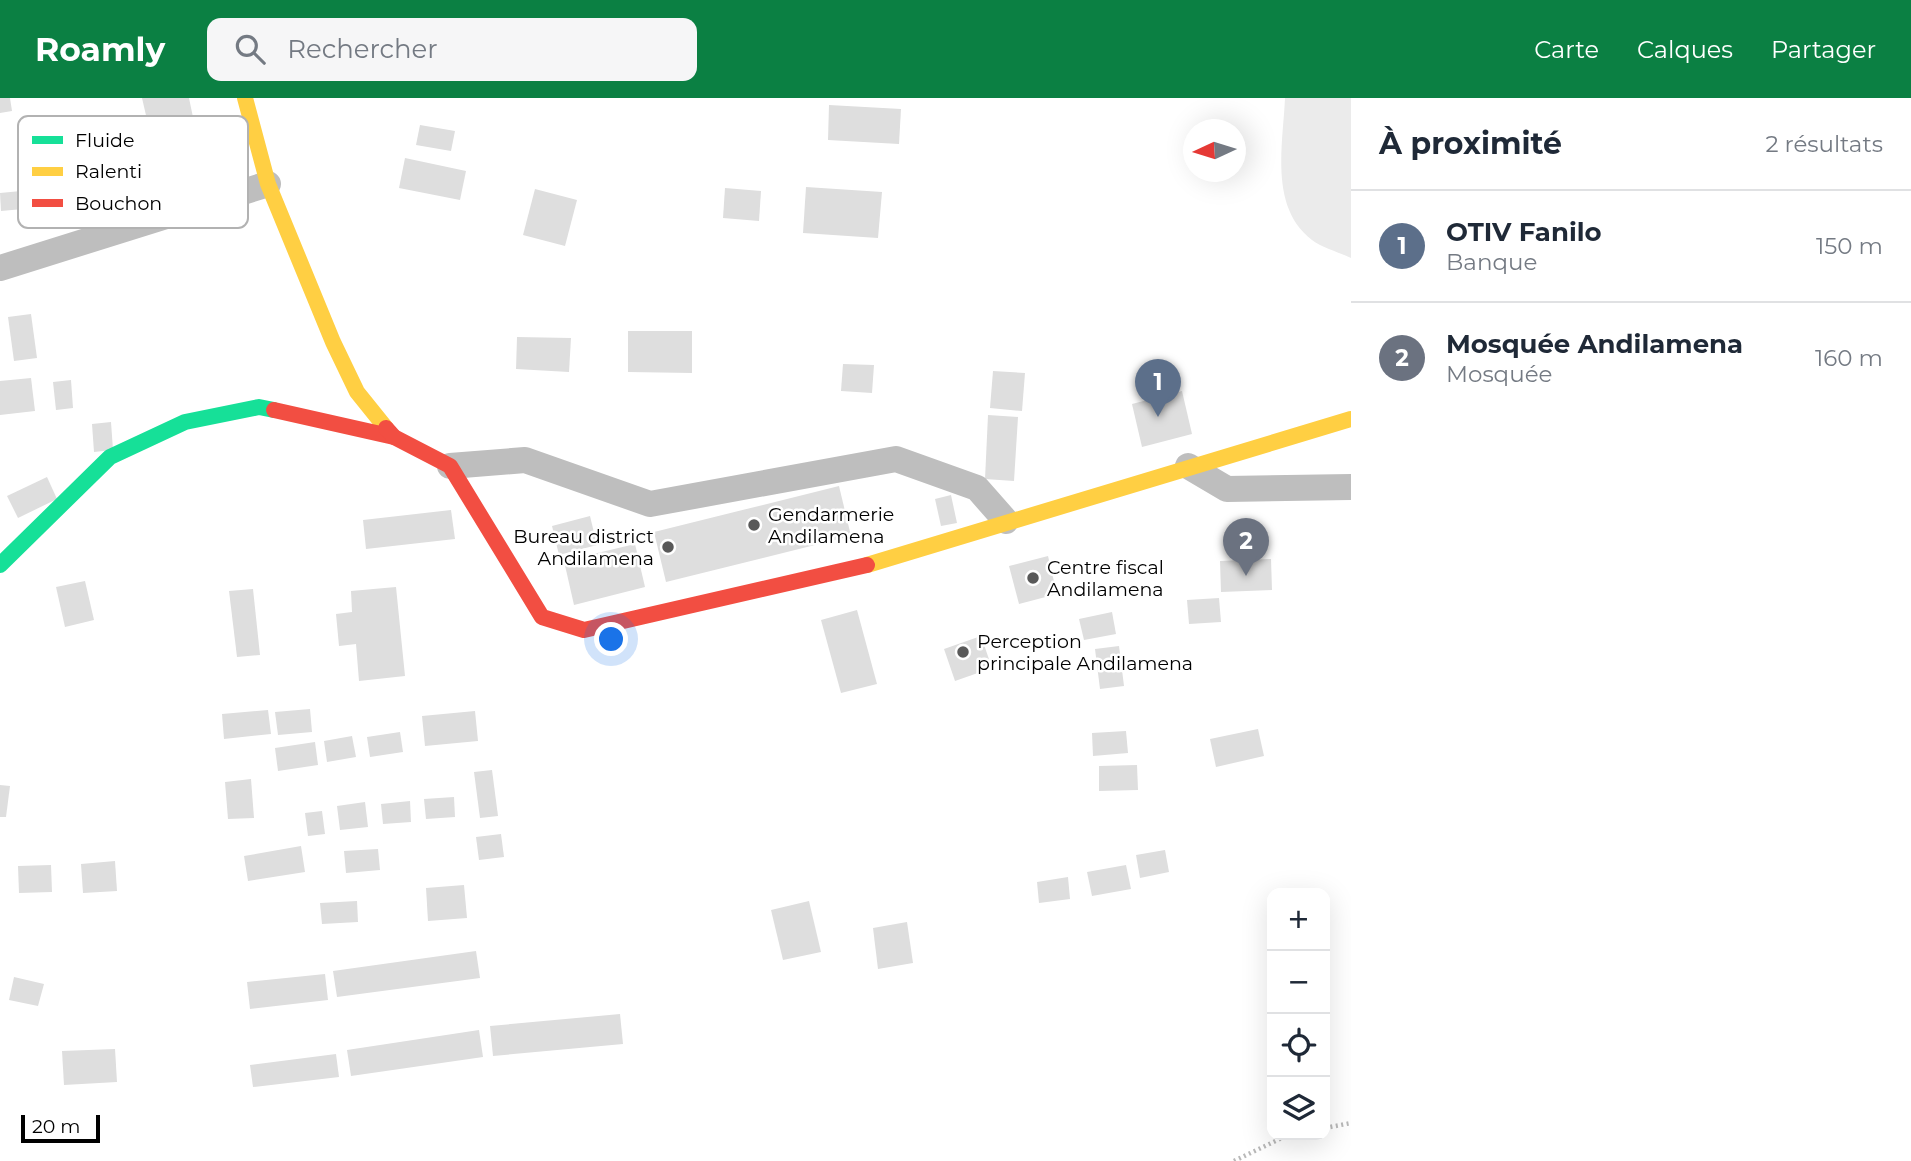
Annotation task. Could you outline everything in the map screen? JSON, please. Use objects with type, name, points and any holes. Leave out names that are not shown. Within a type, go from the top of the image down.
[{"type":"street","points":[[245,98],[268,184],[333,342],[358,392],[394,437]]},
{"type":"street","points":[[248,190],[268,184]]},
{"type":"street","points":[[0,268],[128,228]]},
{"type":"street","points":[[0,565],[110,457],[185,422],[260,407],[394,437],[450,466],[542,617],[584,630],[868,565],[1006,521],[1351,419]]},
{"type":"street","points":[[450,466],[525,460],[650,504],[896,459],[977,488],[1006,521]]},
{"type":"street","points":[[1188,466],[1227,489],[1351,487]]},
{"type":"path","points":[[1330,1127],[1351,1123]]},
{"type":"path","points":[[1234,1161],[1278,1140]]},
{"type":"shaded area","points":[[1285,98],[1351,98],[1351,258],[1312,240],[1298,226],[1289,210],[1284,193],[1281,155]]},
{"type":"building","points":[[0,98],[10,98],[12,111],[0,113]]},
{"type":"building","points":[[142,98],[189,98],[193,116],[146,116]]},
{"type":"building","points":[[829,105],[901,109],[899,144],[828,140]]},
{"type":"building","points":[[420,125],[455,131],[451,151],[416,145]]},
{"type":"building","points":[[405,158],[466,171],[460,200],[399,188]]},
{"type":"building","points":[[806,187],[882,192],[878,238],[803,233]]},
{"type":"building","points":[[725,188],[761,191],[759,221],[723,218]]},
{"type":"building","points":[[535,189],[577,200],[565,246],[523,235]]},
{"type":"building","points":[[18,191],[18,209],[1,211],[0,193]]},
{"type":"building","points":[[31,314],[37,358],[14,361],[8,317]]},
{"type":"building","points":[[628,331],[692,331],[692,373],[628,372]]},
{"type":"building","points":[[517,337],[571,338],[569,372],[516,369]]},
{"type":"building","points":[[843,364],[874,365],[872,393],[841,391]]},
{"type":"building","points":[[993,371],[1025,373],[1022,411],[990,408]]},
{"type":"building","points":[[31,378],[35,411],[0,415],[0,381]]},
{"type":"building","points":[[71,380],[73,408],[56,410],[53,382]]},
{"type":"building","points":[[1182,391],[1192,434],[1142,447],[1132,404]]},
{"type":"building","points":[[988,415],[1018,417],[1014,481],[985,479]]},
{"type":"building","points":[[111,422],[113,450],[94,452],[92,424]]},
{"type":"building","points":[[47,477],[57,499],[18,518],[7,496]]},
{"type":"building","points":[[839,486],[851,536],[666,582],[654,532]]},
{"type":"building","points":[[951,495],[957,523],[941,526],[935,499]]},
{"type":"building","points":[[451,510],[455,539],[366,549],[363,520]]},
{"type":"building","points":[[590,516],[597,545],[559,555],[552,526]]},
{"type":"building","points":[[635,544],[645,587],[574,605],[564,561]]},
{"type":"building","points":[[1048,556],[1057,594],[1019,604],[1009,566]]},
{"type":"building","points":[[1271,559],[1272,590],[1221,592],[1220,561]]},
{"type":"building","points":[[85,581],[94,620],[65,627],[56,587]]},
{"type":"building","points":[[396,587],[405,676],[359,681],[356,644],[339,646],[336,614],[352,612],[351,591]]},
{"type":"building","points":[[253,589],[260,655],[237,657],[229,591]]},
{"type":"building","points":[[1219,598],[1221,622],[1189,624],[1187,600]]},
{"type":"building","points":[[857,610],[877,684],[841,693],[821,620]]},
{"type":"building","points":[[1112,612],[1116,634],[1084,640],[1079,619]]},
{"type":"building","points":[[981,636],[992,668],[955,681],[944,649]]},
{"type":"building","points":[[1119,646],[1124,686],[1100,689],[1095,649]]},
{"type":"building","points":[[310,709],[312,732],[278,735],[275,712]]},
{"type":"building","points":[[268,710],[271,734],[224,739],[222,714]]},
{"type":"building","points":[[475,711],[478,741],[425,746],[422,716]]},
{"type":"building","points":[[1258,729],[1264,756],[1216,767],[1210,739]]},
{"type":"building","points":[[1126,731],[1128,753],[1093,756],[1092,733]]},
{"type":"building","points":[[400,732],[403,752],[370,757],[367,737]]},
{"type":"building","points":[[352,736],[356,757],[327,762],[324,741]]},
{"type":"building","points":[[315,742],[318,765],[278,771],[275,748]]},
{"type":"building","points":[[1137,765],[1138,790],[1099,791],[1099,766]]},
{"type":"building","points":[[492,770],[498,816],[480,818],[474,772]]},
{"type":"building","points":[[251,779],[254,818],[228,819],[225,782]]},
{"type":"building","points":[[0,785],[10,786],[6,817],[0,817]]},
{"type":"building","points":[[454,797],[455,817],[426,819],[424,799]]},
{"type":"building","points":[[410,801],[411,822],[383,824],[381,804]]},
{"type":"building","points":[[365,802],[368,827],[340,830],[337,806]]},
{"type":"building","points":[[322,811],[325,834],[308,836],[305,813]]},
{"type":"building","points":[[501,834],[504,857],[479,860],[476,837]]},
{"type":"building","points":[[301,846],[305,872],[248,881],[244,856]]},
{"type":"building","points":[[378,849],[380,870],[346,873],[344,851]]},
{"type":"building","points":[[1165,850],[1169,872],[1140,878],[1136,855]]},
{"type":"building","points":[[115,861],[117,891],[83,893],[81,864]]},
{"type":"building","points":[[51,865],[52,892],[19,893],[18,866]]},
{"type":"building","points":[[1126,865],[1131,889],[1092,896],[1087,872]]},
{"type":"building","points":[[1068,877],[1070,899],[1039,903],[1037,882]]},
{"type":"building","points":[[464,885],[467,918],[428,921],[426,888]]},
{"type":"building","points":[[357,901],[358,922],[322,924],[320,903]]},
{"type":"building","points":[[809,901],[821,952],[783,960],[771,910]]},
{"type":"building","points":[[907,922],[913,963],[878,969],[873,928]]},
{"type":"building","points":[[476,951],[480,978],[337,997],[333,971]]},
{"type":"building","points":[[325,974],[328,1000],[250,1009],[247,982]]},
{"type":"building","points":[[14,977],[44,984],[38,1006],[9,1000]]},
{"type":"building","points":[[620,1014],[623,1044],[493,1056],[490,1026]]},
{"type":"building","points":[[479,1030],[483,1057],[351,1076],[347,1050]]},
{"type":"building","points":[[115,1049],[117,1082],[64,1085],[62,1051]]},
{"type":"building","points":[[336,1054],[339,1077],[253,1087],[250,1065]]},
{"type":"traffic: fast","points":[[0,565],[110,457],[185,422],[259,407],[274,410]]},
{"type":"traffic: slow","points":[[245,98],[268,184],[333,342],[357,392],[386,428]]},
{"type":"traffic: slow","points":[[867,565],[1351,419]]},
{"type":"traffic: jam","points":[[274,410],[394,437]]},
{"type":"traffic: jam","points":[[386,428],[394,437],[450,466],[542,617],[584,630],[867,565]]},
{"type":"place","name":"OTIV Fanilo","points":[[1158,417]]},
{"type":"place","name":"Gendarmerie Andilamena","points":[[754,525]]},
{"type":"place","name":"Bureau district Andilamena","points":[[668,547]]},
{"type":"place","name":"Mosquée Andilamena","points":[[1246,576]]},
{"type":"place","name":"Centre fiscal Andilamena","points":[[1033,578]]},
{"type":"place","name":"Perception principale Andilamena","points":[[963,652]]}]
